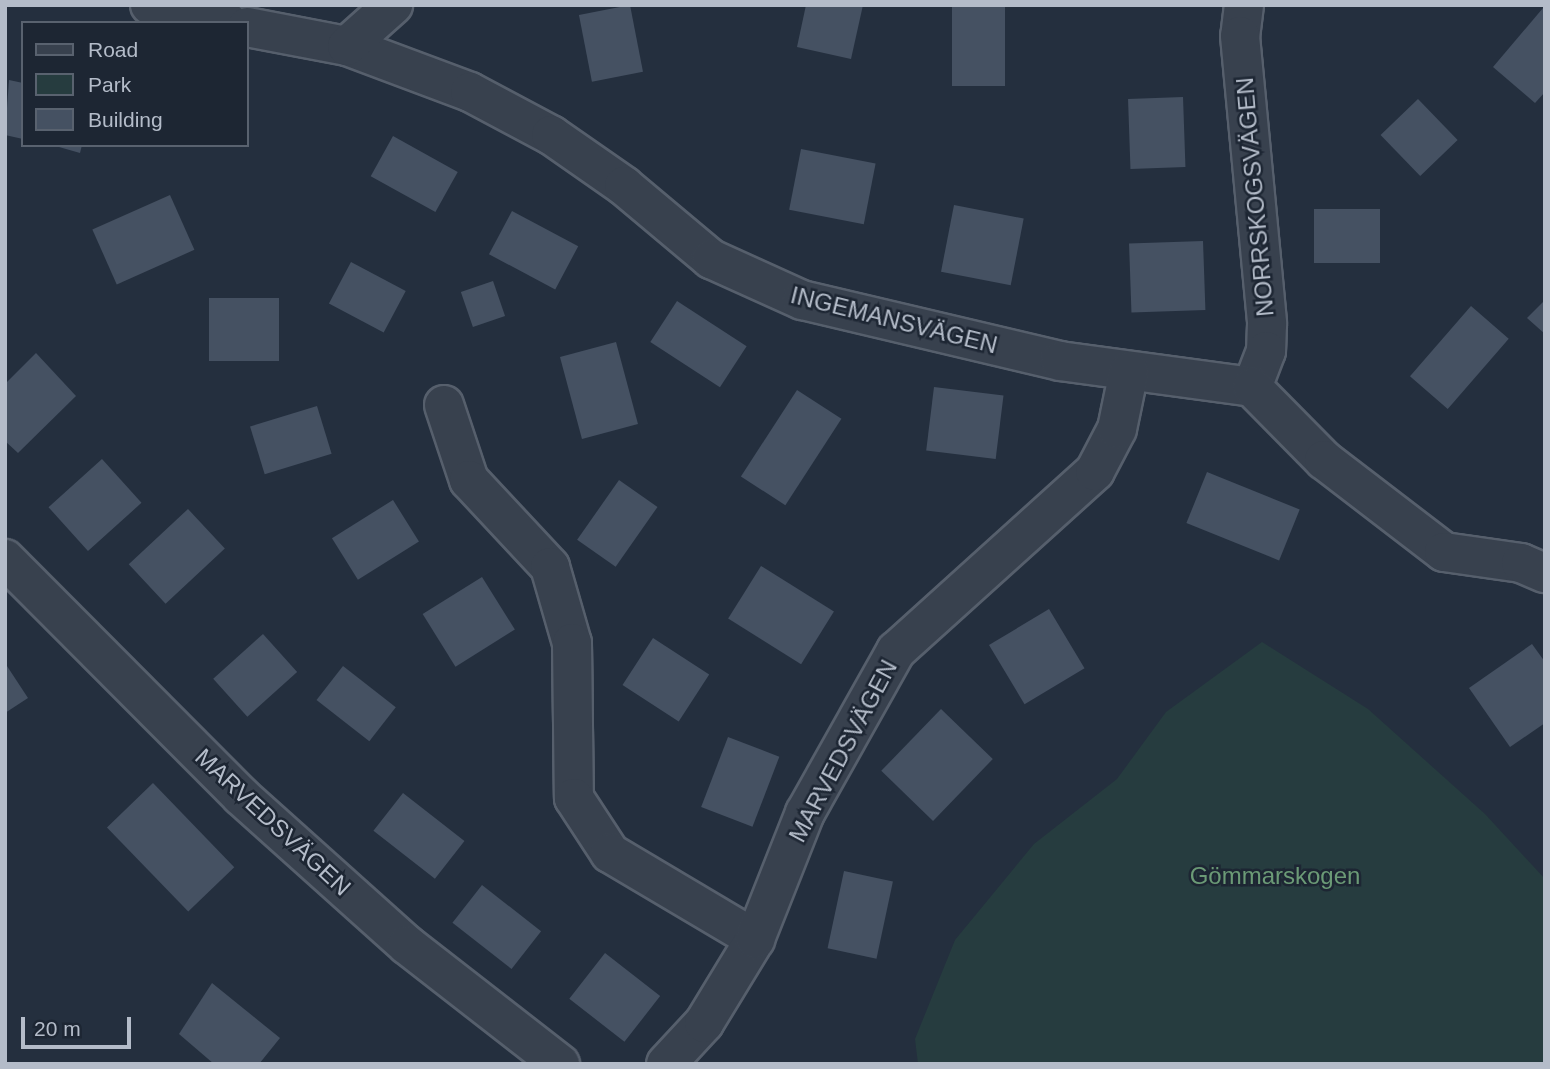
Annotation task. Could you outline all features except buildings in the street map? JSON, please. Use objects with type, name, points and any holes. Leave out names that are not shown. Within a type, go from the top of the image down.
[{"type":"street","points":[[150,5],[220,21]]},
{"type":"street","points":[[347,46],[393,5]]},
{"type":"street","name":"NORRSKOGSVÄGEN","points":[[1244,5],[1240,36],[1267,324],[1266,351],[1252,387]]},
{"type":"street","name":"INGEMANSVÄGEN","points":[[248,27],[347,46],[470,92],[551,135],[624,186],[711,259],[757,283],[803,300],[1060,362],[1252,387]]},
{"type":"street","name":"MARVEDSVÄGEN","points":[[666,1064],[704,1023],[755,939],[805,813],[896,651],[1095,471],[1117,429],[1129,371]]},
{"type":"street","points":[[1252,387],[1324,460],[1444,552],[1521,564],[1545,573]]},
{"type":"street","points":[[443,405],[468,480],[550,567],[572,643],[574,798],[610,853],[755,939]]},
{"type":"street","name":"MARVEDSVÄGEN","points":[[5,559],[241,796],[407,945],[560,1064]]},
{"type":"green space","name":"Gömmarskogen","points":[[1262,642],[1368,709],[1485,814],[1545,879],[1545,1064],[918,1064],[915,1039],[955,940],[1034,844],[1117,779],[1166,712]]}]
